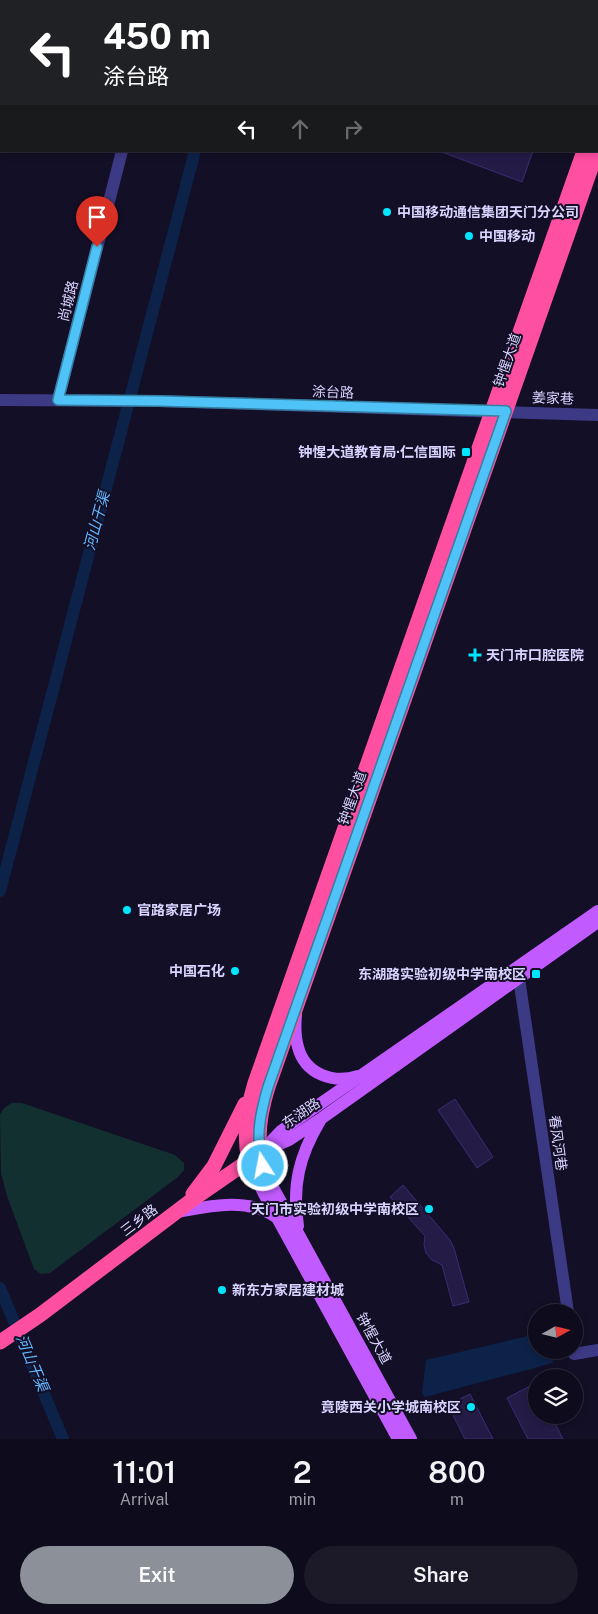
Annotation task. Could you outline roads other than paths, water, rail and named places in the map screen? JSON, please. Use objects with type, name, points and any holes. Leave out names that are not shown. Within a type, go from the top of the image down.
[{"type":"highway","points":[[561,202],[574,152]]},
{"type":"highway","name":"钟惺大道","points":[[254,1157],[263,1101],[296,1005],[386,765],[499,411],[561,202],[584,152]]},
{"type":"highway","name":"钟惺大道","points":[[254,1157],[246,1139],[247,1114],[255,1083],[499,411],[564,261],[596,152]]},
{"type":"highway","points":[[564,261],[598,177]]},
{"type":"highway","points":[[177,1212],[214,1166],[255,1083]]},
{"type":"highway","name":"三乡路","points":[[0,1342],[40,1315],[254,1157]]},
{"type":"main road","name":"东湖路","points":[[254,1157],[281,1131],[598,911]]},
{"type":"main road","name":"东湖路","points":[[254,1157],[289,1140],[322,1118],[598,922]]},
{"type":"main road","points":[[296,1005],[296,1039],[302,1058],[308,1066],[322,1076],[330,1078],[352,1078],[363,1074]]},
{"type":"main road","points":[[299,1234],[296,1213],[296,1186],[307,1146],[322,1118]]},
{"type":"main road","name":"钟惺大道","points":[[254,1157],[257,1180],[398,1439]]},
{"type":"main road","name":"钟惺大道","points":[[254,1157],[299,1234],[411,1439]]},
{"type":"main road","points":[[177,1212],[216,1205],[237,1205],[262,1209],[277,1217]]},
{"type":"street","name":"尚城路","points":[[58,400],[122,152]]},
{"type":"street","points":[[0,400],[58,400]]},
{"type":"street","name":"涂台路","points":[[58,400],[159,401],[499,411]]},
{"type":"street","name":"姜家巷","points":[[499,411],[598,415]]},
{"type":"street","name":"春风河巷","points":[[519,978],[567,1304]]},
{"type":"street","points":[[583,1351],[598,1350]]},
{"type":"water","points":[[528,1336],[528,1359],[552,1359],[553,1363],[425,1397],[422,1393],[426,1360]]},
{"type":"waterway","name":"河山干渠","points":[[0,891],[195,152]]},
{"type":"waterway","name":"河山干渠","points":[[0,1288],[63,1439]]},
{"type":"place","name":"中国移动通信集团天门分公司","points":[[387,212]]},
{"type":"place","name":"中国移动","points":[[469,236]]},
{"type":"place","name":"钟惺大道教育局·仁信国际","points":[[466,452]]},
{"type":"place","name":"天门市口腔医院","points":[[475,655]]},
{"type":"place","name":"官路家居广场","points":[[127,910]]},
{"type":"place","name":"中国石化","points":[[235,971]]},
{"type":"place","name":"东湖路实验初级中学南校区","points":[[536,974]]},
{"type":"place","name":"天门市实验初级中学南校区","points":[[429,1209]]},
{"type":"place","name":"新东方家居建材城","points":[[222,1290]]},
{"type":"place","name":"竟陵西关小学城南校区","points":[[471,1407]]}]
